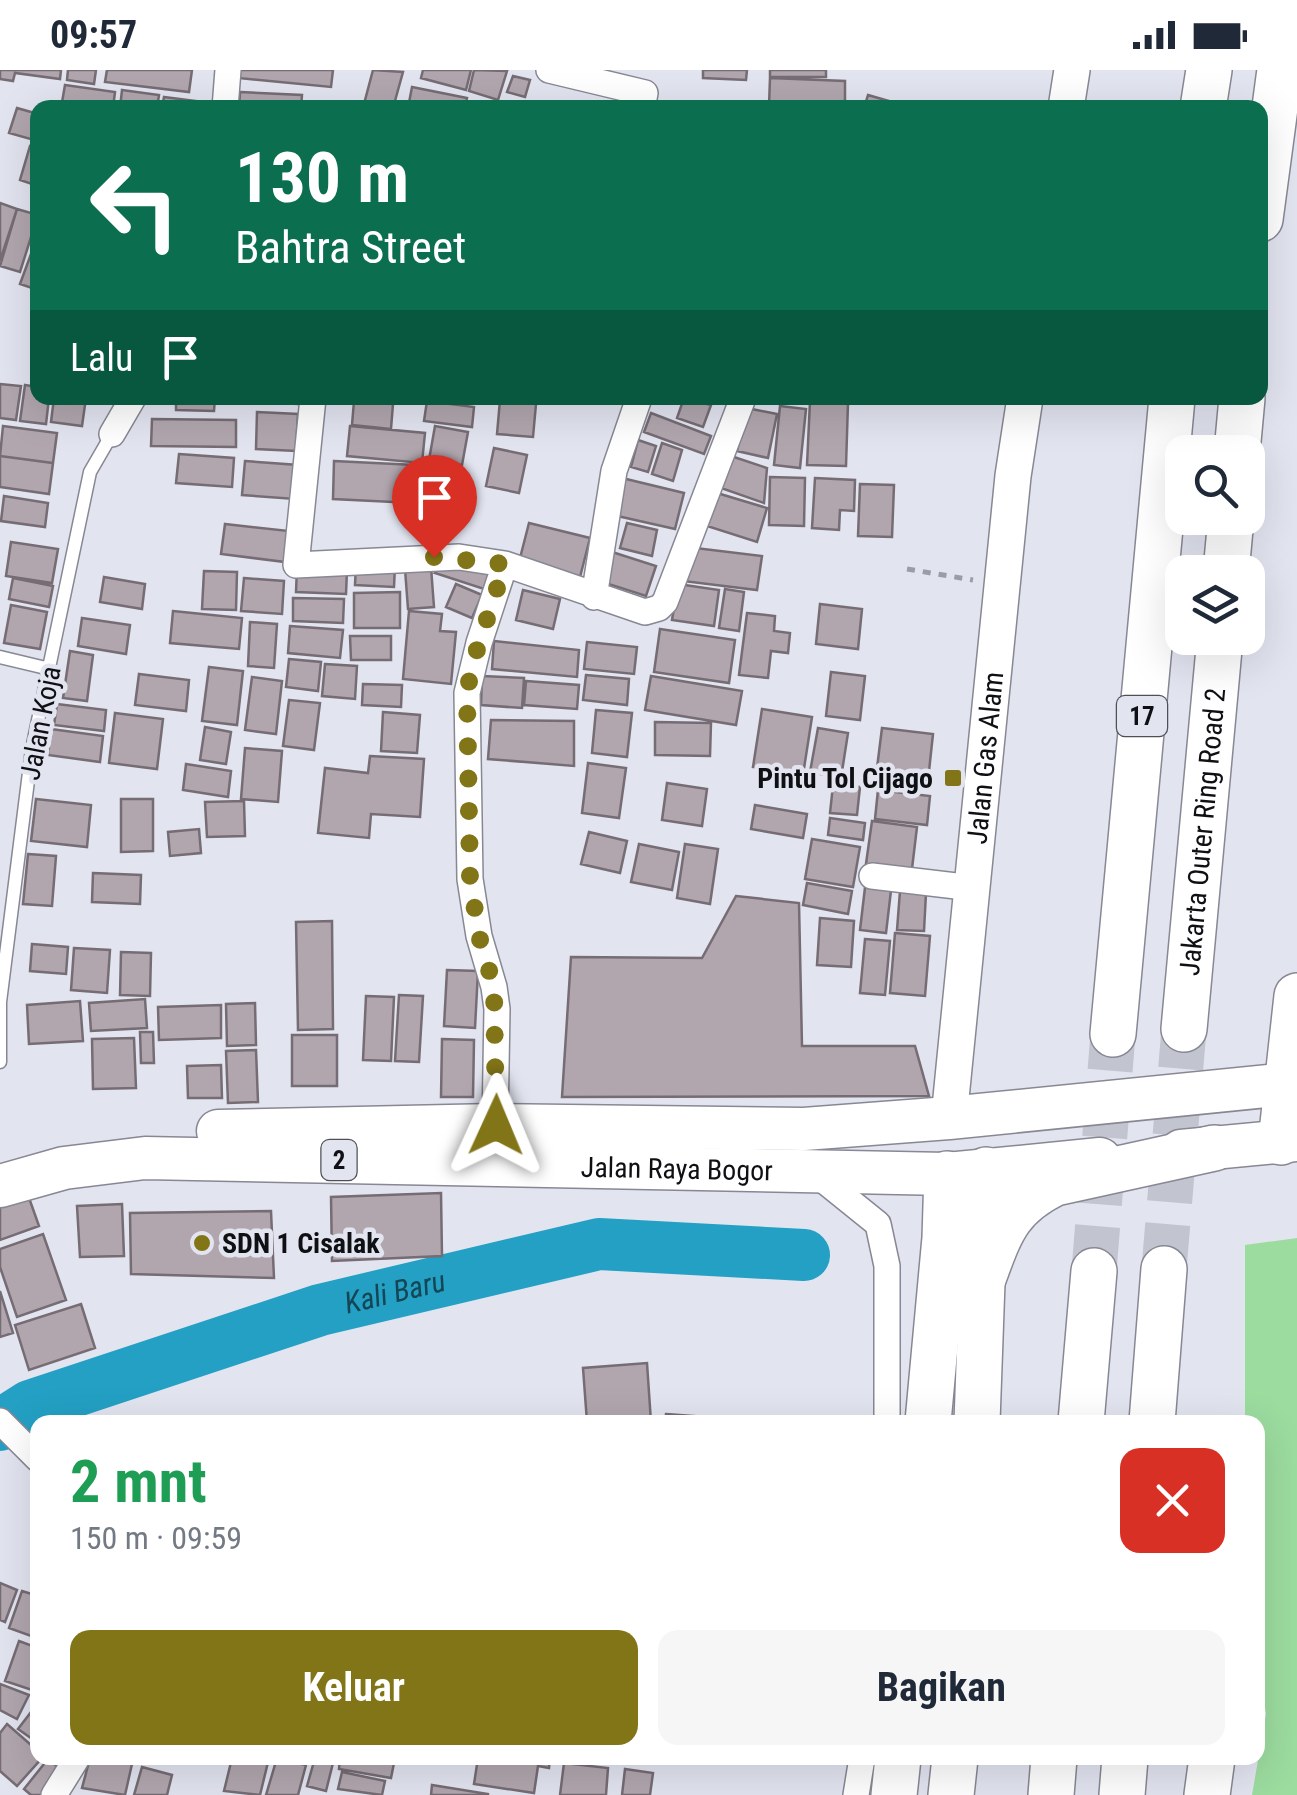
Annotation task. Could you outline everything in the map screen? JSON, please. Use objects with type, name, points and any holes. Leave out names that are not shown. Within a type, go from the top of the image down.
[{"type":"highway","points":[[1205,100],[1209,70]]},
{"type":"highway","points":[[1268,159],[1280,70]]},
{"type":"highway","name":"17","points":[[1113,1034],[1171,405]]},
{"type":"highway","points":[[1239,435],[1241,405]]},
{"type":"highway","name":"Jakarta Outer Ring Road 2","points":[[1184,1030],[1218,655]]},
{"type":"highway","points":[[1289,1141],[1297,996]]},
{"type":"highway","points":[[929,1415],[967,1172],[968,1116],[1291,1083]]},
{"type":"highway","name":"Jalan Raya Bogor","points":[[0,1156],[60,1143],[147,1132],[496,1125],[804,1129],[968,1116]]},
{"type":"highway","name":"Jalan Raya Bogor","points":[[0,1186],[64,1168],[145,1158],[967,1172],[1289,1141]]},
{"type":"highway","points":[[982,1281],[1003,1226],[1033,1194],[1055,1183],[1214,1148]]},
{"type":"highway","points":[[967,1172],[982,1281],[977,1415]]},
{"type":"highway","points":[[1153,1415],[1164,1269]]},
{"type":"highway","points":[[1083,1415],[1094,1271]]},
{"type":"highway","points":[[894,1795],[897,1765]]},
{"type":"highway","points":[[951,1795],[953,1765]]},
{"type":"highway","points":[[1051,1795],[1053,1765]]},
{"type":"highway","points":[[1122,1795],[1124,1765]]},
{"type":"highway","points":[[1208,1795],[1211,1765]]},
{"type":"main road","name":"Jalan Gas Alam","points":[[968,1116],[972,888],[1023,405]]},
{"type":"street","points":[[226,100],[228,70]]},
{"type":"street","points":[[549,70],[646,93],[644,100]]},
{"type":"street","name":"Jalan Koja","points":[[112,434],[129,405]]},
{"type":"street","points":[[311,405],[296,565],[459,557],[505,564],[645,612],[665,602],[740,405]]},
{"type":"street","points":[[594,597],[614,470],[637,405]]},
{"type":"street","points":[[496,1125],[496,998],[479,936],[470,878],[467,693],[472,665],[505,564]]},
{"type":"street","points":[[872,876],[972,888]]},
{"type":"street","points":[[811,1170],[878,1224],[887,1266],[887,1415]]},
{"type":"street","points":[[0,1421],[30,1452]]},
{"type":"street","points":[[54,1795],[73,1765]]},
{"type":"street","points":[[856,1795],[861,1765]]},
{"type":"lane","name":"Jalan Koja","points":[[0,1062],[0,1002],[32,749],[90,472],[112,434]]},
{"type":"lane","points":[[0,658],[50,668]]},
{"type":"path","points":[[907,569],[1002,584]]},
{"type":"green space","points":[[1297,1238],[1297,1795],[1252,1795],[1257,1765],[1265,1765],[1265,1415],[1245,1415],[1245,1245]]},
{"type":"building","points":[[0,70],[61,70],[60,79],[15,73],[13,81],[0,79]]},
{"type":"building","points":[[68,70],[96,70],[94,84],[67,80]]},
{"type":"building","points":[[107,70],[192,70],[189,92],[105,82]]},
{"type":"building","points":[[239,70],[333,70],[331,87],[238,78]]},
{"type":"building","points":[[373,70],[403,72],[395,100],[365,100]]},
{"type":"building","points":[[423,70],[471,70],[466,90],[421,78]]},
{"type":"building","points":[[474,70],[507,71],[498,100],[469,91]]},
{"type":"building","points":[[703,70],[747,70],[746,80],[703,78]]},
{"type":"building","points":[[770,70],[826,70],[826,77],[770,77]]},
{"type":"building","points":[[513,76],[530,80],[525,97],[507,92]]},
{"type":"building","points":[[770,78],[845,81],[845,100],[769,100]]},
{"type":"building","points":[[65,85],[115,92],[114,100],[62,100]]},
{"type":"building","points":[[412,87],[467,98],[467,100],[410,100]]},
{"type":"building","points":[[122,90],[159,95],[158,100],[121,100]]},
{"type":"building","points":[[240,92],[302,95],[302,100],[240,100]]},
{"type":"building","points":[[17,108],[30,112],[30,139],[9,133]]},
{"type":"building","points":[[30,146],[30,183],[20,180]]},
{"type":"building","points":[[0,203],[17,209],[0,261]]},
{"type":"building","points":[[17,209],[30,213],[30,240],[20,272],[0,266]]},
{"type":"building","points":[[30,257],[30,287],[20,284]]},
{"type":"building","points":[[0,384],[21,386],[16,420],[0,418]]},
{"type":"building","points":[[25,385],[30,386],[30,405],[48,405],[46,424],[20,421]]},
{"type":"building","points":[[53,405],[85,405],[82,426],[51,422]]},
{"type":"building","points":[[176,405],[214,405],[214,411],[176,410]]},
{"type":"building","points":[[354,405],[393,405],[391,429],[352,425]]},
{"type":"building","points":[[426,405],[474,407],[472,427],[424,421]]},
{"type":"building","points":[[500,405],[536,405],[533,437],[497,434]]},
{"type":"building","points":[[682,405],[711,405],[703,427],[677,418]]},
{"type":"building","points":[[810,405],[848,405],[846,466],[807,465]]},
{"type":"building","points":[[780,406],[806,409],[800,468],[774,465]]},
{"type":"building","points":[[747,408],[777,414],[768,458],[737,451]]},
{"type":"building","points":[[257,412],[298,414],[296,451],[256,449]]},
{"type":"building","points":[[651,413],[711,436],[704,454],[644,432]]},
{"type":"building","points":[[152,419],[236,420],[236,447],[151,446]]},
{"type":"building","points":[[3,426],[57,433],[53,463],[0,456]]},
{"type":"building","points":[[350,426],[425,433],[422,463],[347,456]]},
{"type":"building","points":[[435,426],[468,432],[462,465],[429,460]]},
{"type":"building","points":[[638,440],[656,446],[648,472],[631,467]]},
{"type":"building","points":[[662,443],[682,450],[673,481],[652,474]]},
{"type":"building","points":[[494,448],[527,455],[519,493],[486,486]]},
{"type":"building","points":[[179,454],[234,458],[232,487],[176,483]]},
{"type":"building","points":[[0,456],[53,463],[49,494],[0,487]]},
{"type":"building","points":[[731,456],[767,468],[764,503],[721,488]]},
{"type":"building","points":[[245,461],[298,465],[295,499],[242,495]]},
{"type":"building","points":[[334,461],[415,465],[413,503],[333,499]]},
{"type":"building","points":[[428,466],[457,470],[451,514],[422,510]]},
{"type":"building","points":[[770,477],[805,478],[804,526],[769,525]]},
{"type":"building","points":[[622,478],[684,493],[675,529],[613,515]]},
{"type":"building","points":[[815,478],[855,480],[854,511],[840,510],[839,530],[812,528]]},
{"type":"building","points":[[860,484],[894,485],[892,537],[858,536]]},
{"type":"building","points":[[717,493],[767,508],[757,542],[707,526]]},
{"type":"building","points":[[4,496],[48,503],[45,527],[1,521]]},
{"type":"building","points":[[529,523],[590,538],[580,577],[519,562]]},
{"type":"building","points":[[627,523],[657,530],[652,556],[620,548]]},
{"type":"building","points":[[225,524],[289,531],[285,562],[221,554]]},
{"type":"building","points":[[11,542],[58,549],[52,583],[6,576]]},
{"type":"building","points":[[687,547],[762,556],[757,590],[683,581]]},
{"type":"building","points":[[609,551],[656,566],[646,596],[599,581]]},
{"type":"building","points":[[447,563],[492,565],[484,589],[435,573]]},
{"type":"building","points":[[356,564],[395,565],[394,587],[355,585]]},
{"type":"building","points":[[297,567],[347,570],[346,594],[296,592]]},
{"type":"building","points":[[431,567],[434,607],[408,609],[405,569]]},
{"type":"building","points":[[204,571],[237,572],[236,610],[202,609]]},
{"type":"building","points":[[104,577],[145,584],[142,609],[100,602]]},
{"type":"building","points":[[13,578],[53,586],[49,607],[9,599]]},
{"type":"building","points":[[244,578],[284,581],[282,614],[241,611]]},
{"type":"building","points":[[456,584],[482,595],[472,618],[446,607]]},
{"type":"building","points":[[678,584],[719,590],[714,626],[672,620]]},
{"type":"building","points":[[725,589],[744,592],[739,631],[719,628]]},
{"type":"building","points":[[523,590],[560,599],[553,629],[516,620]]},
{"type":"building","points":[[400,592],[400,628],[354,628],[354,593]]},
{"type":"building","points":[[293,598],[344,599],[343,623],[293,621]]},
{"type":"building","points":[[820,604],[862,609],[858,649],[816,644]]},
{"type":"building","points":[[11,605],[47,612],[40,649],[4,643]]},
{"type":"building","points":[[173,611],[242,618],[239,649],[170,643]]},
{"type":"building","points":[[409,611],[442,614],[440,631],[456,632],[451,684],[403,679]]},
{"type":"building","points":[[747,613],[775,616],[774,631],[790,633],[788,653],[771,651],[768,678],[739,675]]},
{"type":"building","points":[[82,618],[130,625],[126,654],[78,646]]},
{"type":"building","points":[[250,622],[277,624],[274,668],[248,666]]},
{"type":"building","points":[[290,626],[343,630],[340,658],[288,653]]},
{"type":"building","points":[[660,629],[735,640],[729,683],[654,672]]},
{"type":"building","points":[[350,636],[391,636],[391,660],[351,660]]},
{"type":"building","points":[[494,641],[579,650],[577,677],[492,669]]},
{"type":"building","points":[[587,642],[637,647],[634,674],[584,669]]},
{"type":"building","points":[[70,651],[93,655],[87,701],[63,698]]},
{"type":"building","points":[[289,659],[321,662],[318,691],[286,687]]},
{"type":"building","points":[[325,664],[357,666],[355,699],[322,696]]},
{"type":"building","points":[[209,667],[243,671],[237,725],[202,721]]},
{"type":"building","points":[[831,672],[865,676],[860,720],[826,716]]},
{"type":"building","points":[[139,674],[189,680],[186,711],[135,705]]},
{"type":"building","points":[[586,675],[629,679],[627,705],[583,700]]},
{"type":"building","points":[[482,676],[524,678],[522,708],[481,705]]},
{"type":"building","points":[[651,676],[742,691],[736,725],[645,710]]},
{"type":"building","points":[[252,677],[282,681],[276,734],[245,730]]},
{"type":"building","points":[[526,681],[579,685],[577,709],[524,705]]},
{"type":"building","points":[[363,684],[402,685],[401,707],[362,705]]},
{"type":"building","points":[[289,700],[320,703],[314,750],[283,746]]},
{"type":"building","points":[[57,704],[106,710],[104,731],[54,725]]},
{"type":"building","points":[[762,709],[812,717],[803,775],[753,767]]},
{"type":"building","points":[[596,710],[632,713],[627,757],[592,753]]},
{"type":"building","points":[[383,712],[420,715],[417,753],[381,751]]},
{"type":"building","points":[[115,713],[163,719],[157,769],[109,763]]},
{"type":"building","points":[[491,720],[574,721],[574,766],[488,759]]},
{"type":"building","points":[[655,722],[711,723],[710,756],[655,755]]},
{"type":"building","points":[[205,727],[231,732],[226,764],[200,760]]},
{"type":"building","points":[[818,728],[848,733],[841,778],[810,772]]},
{"type":"building","points":[[882,728],[933,734],[927,790],[875,784]]},
{"type":"building","points":[[51,729],[103,736],[100,762],[48,755]]},
{"type":"building","points":[[245,748],[282,751],[278,802],[241,799]]},
{"type":"building","points":[[370,756],[424,759],[420,817],[371,814],[369,838],[318,833],[325,768],[368,773]]},
{"type":"building","points":[[588,763],[626,768],[619,818],[582,813]]},
{"type":"building","points":[[186,764],[231,771],[228,797],[183,790]]},
{"type":"building","points":[[667,783],[707,789],[702,826],[662,820]]},
{"type":"building","points":[[833,785],[860,787],[857,815],[830,813]]},
{"type":"building","points":[[878,790],[930,796],[927,825],[875,819]]},
{"type":"building","points":[[36,799],[91,805],[87,847],[31,841]]},
{"type":"building","points":[[121,799],[153,799],[153,851],[121,852]]},
{"type":"building","points":[[244,801],[245,836],[207,837],[205,802]]},
{"type":"building","points":[[755,805],[807,814],[803,838],[751,829]]},
{"type":"building","points":[[830,818],[865,823],[863,840],[828,835]]},
{"type":"building","points":[[872,821],[917,827],[911,877],[865,871]]},
{"type":"building","points":[[199,829],[201,853],[170,856],[168,832]]},
{"type":"building","points":[[589,832],[627,841],[620,873],[581,864]]},
{"type":"building","points":[[812,839],[860,847],[853,887],[805,879]]},
{"type":"building","points":[[639,844],[679,852],[672,890],[631,882]]},
{"type":"building","points":[[685,844],[718,849],[710,904],[677,898]]},
{"type":"building","points":[[28,854],[56,856],[52,906],[23,904]]},
{"type":"building","points":[[93,873],[141,875],[140,904],[92,902]]},
{"type":"building","points":[[866,879],[892,882],[886,933],[860,930]]},
{"type":"building","points":[[807,883],[852,891],[848,914],[803,905]]},
{"type":"building","points":[[900,891],[926,893],[924,931],[897,930]]},
{"type":"building","points":[[736,896],[799,903],[802,1046],[915,1046],[929,1096],[562,1097],[571,957],[702,958]]},
{"type":"building","points":[[820,918],[854,921],[851,967],[817,965]]},
{"type":"building","points":[[332,921],[333,1029],[298,1030],[296,922]]},
{"type":"building","points":[[895,933],[930,936],[925,996],[890,993]]},
{"type":"building","points":[[865,939],[890,941],[885,995],[860,993]]},
{"type":"building","points":[[32,944],[68,947],[66,974],[30,971]]},
{"type":"building","points":[[74,948],[110,950],[107,993],[71,990]]},
{"type":"building","points":[[121,952],[151,953],[150,996],[120,995]]},
{"type":"building","points":[[447,970],[478,971],[475,1028],[444,1026]]},
{"type":"building","points":[[399,995],[423,996],[419,1062],[395,1061]]},
{"type":"building","points":[[366,996],[394,997],[391,1061],[363,1060]]},
{"type":"building","points":[[145,999],[147,1028],[91,1031],[89,1003]]},
{"type":"building","points":[[80,1001],[83,1041],[29,1044],[27,1005]]},
{"type":"building","points":[[255,1003],[256,1045],[227,1046],[226,1004]]},
{"type":"building","points":[[221,1005],[221,1038],[159,1040],[158,1007]]},
{"type":"building","points":[[140,1032],[153,1032],[154,1063],[141,1063]]},
{"type":"building","points":[[292,1035],[337,1035],[337,1086],[292,1086]]},
{"type":"building","points":[[134,1038],[136,1088],[93,1089],[92,1039]]},
{"type":"building","points":[[442,1039],[474,1040],[473,1097],[441,1097]]},
{"type":"building","points":[[256,1050],[258,1102],[228,1103],[226,1051]]},
{"type":"building","points":[[221,1065],[222,1098],[188,1098],[187,1066]]},
{"type":"building","points":[[441,1193],[442,1256],[332,1261],[331,1197]]},
{"type":"building","points":[[28,1195],[39,1226],[0,1240],[0,1205]]},
{"type":"building","points":[[122,1204],[124,1256],[80,1257],[77,1206]]},
{"type":"building","name":"SDN 1 Cisalak","points":[[271,1211],[274,1278],[131,1274],[130,1213]]},
{"type":"building","points":[[43,1234],[66,1300],[17,1317],[0,1267],[0,1249]]},
{"type":"building","points":[[0,1291],[13,1333],[0,1337]]},
{"type":"building","points":[[81,1304],[95,1348],[29,1370],[15,1325]]},
{"type":"building","points":[[647,1363],[651,1415],[586,1415],[583,1368]]},
{"type":"building","points":[[0,1583],[17,1590],[5,1622],[0,1620]]},
{"type":"building","points":[[22,1591],[30,1594],[30,1636],[9,1628]]},
{"type":"building","points":[[19,1641],[30,1645],[30,1689],[5,1681]]},
{"type":"building","points":[[0,1684],[29,1695],[17,1719],[0,1710]]},
{"type":"building","points":[[30,1713],[30,1737],[18,1729]]},
{"type":"building","points":[[7,1724],[30,1744],[30,1765],[36,1765],[17,1786],[0,1771],[0,1733]]},
{"type":"building","points":[[43,1765],[56,1765],[63,1771],[45,1795],[31,1795],[24,1789]]},
{"type":"building","points":[[88,1765],[132,1765],[125,1795],[82,1788]]},
{"type":"building","points":[[230,1765],[267,1765],[260,1795],[224,1791]]},
{"type":"building","points":[[275,1765],[306,1765],[298,1795],[266,1795]]},
{"type":"building","points":[[313,1765],[332,1765],[326,1791],[307,1786]]},
{"type":"building","points":[[339,1765],[394,1765],[391,1778],[339,1769]]},
{"type":"building","points":[[477,1765],[549,1765],[538,1766],[534,1793],[474,1784]]},
{"type":"building","points":[[564,1765],[608,1768],[606,1795],[560,1795]]},
{"type":"building","points":[[142,1767],[172,1775],[167,1795],[134,1795]]},
{"type":"building","points":[[625,1769],[653,1773],[650,1795],[622,1795]]},
{"type":"building","points":[[342,1772],[385,1781],[382,1795],[338,1789]]},
{"type":"building","points":[[432,1785],[488,1794],[488,1795],[431,1795]]},
{"type":"waterway","name":"Kali Baru","points":[[0,1425],[30,1406],[320,1310],[599,1244],[804,1255]]},
{"type":"tunnel","points":[[1164,1269],[1184,1029]]},
{"type":"tunnel","points":[[1094,1271],[1113,1034]]},
{"type":"place","name":"Pintu Tol Cijago","points":[[953,778]]},
{"type":"place","name":"SDN 1 Cisalak","points":[[202,1243]]},
{"type":"route","points":[[434,557],[505,564],[472,665],[467,693],[470,878],[497,1009],[496,1125]]}]
